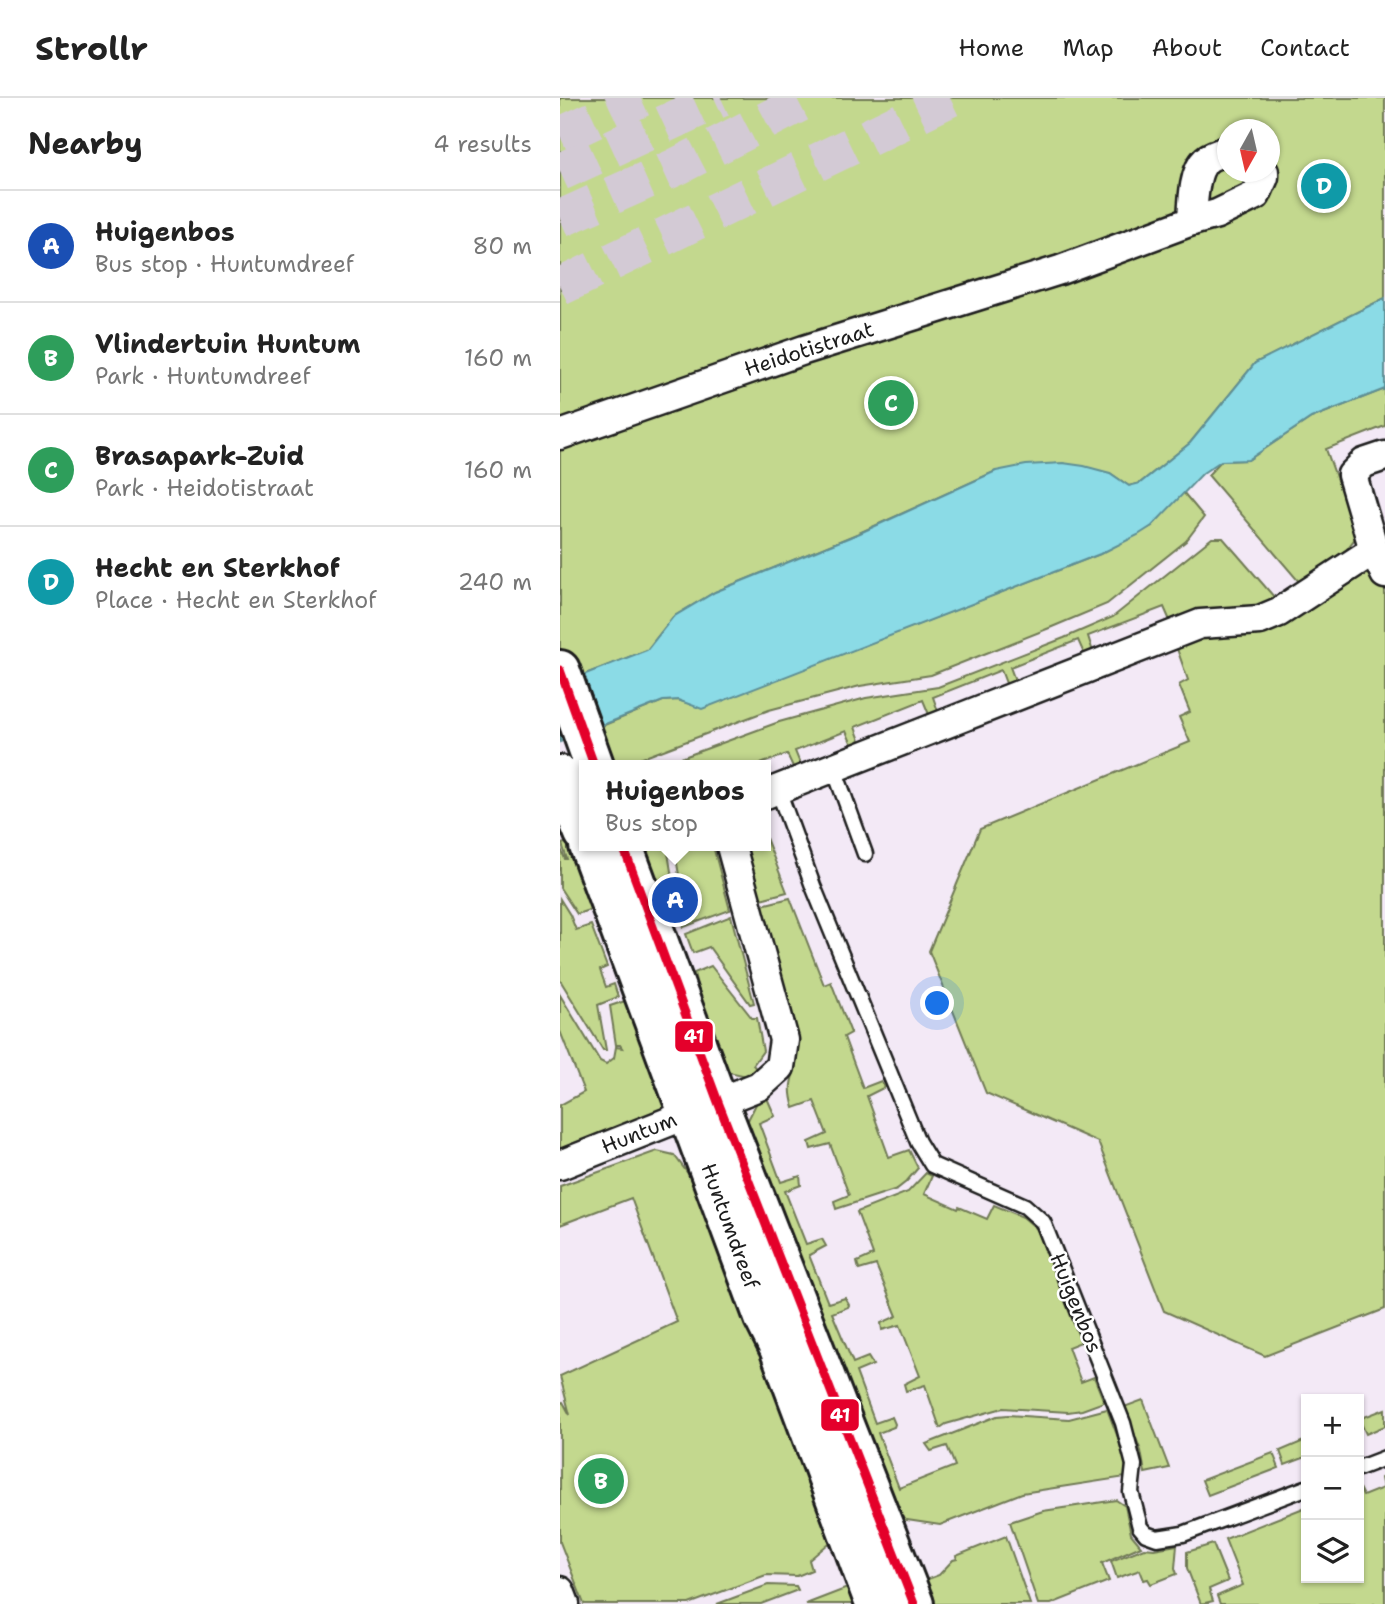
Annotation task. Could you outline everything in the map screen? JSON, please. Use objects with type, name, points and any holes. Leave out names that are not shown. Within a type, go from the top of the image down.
[{"type":"street","points":[[1192,221],[1199,173],[1206,159],[1217,154]]},
{"type":"street","name":"Heidotistraat","points":[[560,435],[804,350],[1060,270],[1217,214],[1256,195],[1261,182]]},
{"type":"street","points":[[1379,562],[1352,475],[1364,463],[1385,456]]},
{"type":"street","name":"Huigenbos","points":[[772,792],[1200,624],[1260,620],[1379,562]]},
{"type":"street","points":[[560,670],[592,760]]},
{"type":"street","points":[[560,775],[579,821]]},
{"type":"street","name":"Huntumdreef","points":[[591,851],[914,1604]]},
{"type":"street","name":"Huntumdreef","points":[[625,851],[764,1318],[779,1348],[875,1604]]},
{"type":"street","points":[[703,1107],[759,1086],[780,1067],[784,1040],[732,851]]},
{"type":"street","name":"Huntum","points":[[560,1165],[703,1107]]},
{"type":"street","points":[[560,1591],[565,1604]]},
{"type":"lane","points":[[833,766],[866,854]]},
{"type":"lane","name":"Huigenbos","points":[[772,792],[918,1142],[932,1165],[1025,1206],[1043,1222],[1123,1423],[1134,1465],[1131,1492],[1140,1527],[1146,1534],[1157,1538],[1183,1534],[1301,1490]]},
{"type":"lane","points":[[1364,1466],[1385,1458]]},
{"type":"green space","points":[[560,98],[1385,98],[1385,298],[1255,363],[1190,443],[1140,483],[1129,486],[1110,473],[996,471],[859,533],[715,592],[673,617],[647,650],[560,684]]},
{"type":"green space","points":[[1385,389],[1385,426],[1326,449],[1357,536],[1346,550],[1300,583],[1208,475],[1221,461],[1248,460],[1311,418]]},
{"type":"green space","points":[[1183,492],[1204,517],[1186,541],[1107,604],[931,675],[860,686],[769,710],[637,760],[610,760],[597,728],[663,701],[678,700],[702,708],[1100,554],[1152,526]]},
{"type":"green space","points":[[1212,538],[1223,538],[1275,598],[1273,604],[1171,623],[1164,607],[1088,636],[1093,652],[1085,656],[1078,640],[1010,667],[1016,683],[1007,686],[1001,670],[933,697],[939,714],[930,717],[923,700],[855,727],[861,743],[853,747],[846,731],[795,751],[801,766],[794,769],[787,754],[771,760],[676,760],[779,722],[866,698],[938,687],[1113,617]]},
{"type":"green space","points":[[1368,574],[1383,584],[1385,591],[1385,1309],[1265,1356],[1164,1311],[1098,1142],[986,1093],[929,951],[980,829],[1190,742],[1179,717],[1190,712],[1179,685],[1188,680],[1175,643],[1353,575]]},
{"type":"green space","points":[[574,840],[592,909],[577,914],[560,888],[560,847],[567,859],[562,844]]},
{"type":"green space","points":[[640,851],[668,851],[672,878],[658,884]]},
{"type":"green space","points":[[675,851],[714,851],[730,910],[684,927],[678,913],[692,907],[679,875]]},
{"type":"green space","points":[[743,851],[771,851],[787,892],[757,900]]},
{"type":"green space","points":[[790,898],[824,985],[831,982],[851,1033],[844,1037],[863,1088],[881,1081],[885,1087],[867,1096],[889,1157],[909,1150],[918,1168],[897,1189],[836,1209],[834,1201],[849,1195],[830,1144],[811,1149],[809,1142],[827,1134],[814,1101],[794,1108],[791,1085],[797,1055],[758,906]]},
{"type":"green space","points":[[560,899],[576,930],[591,925],[607,967],[600,970],[606,987],[614,984],[618,997],[598,1005],[606,1050],[603,1050],[560,980]]},
{"type":"green space","points":[[731,916],[754,1003],[750,1004],[709,947],[693,953],[686,934]]},
{"type":"green space","points":[[711,966],[752,1018],[757,1018],[763,1051],[753,1065],[759,1072],[747,1076],[724,1071],[708,1032],[694,973]]},
{"type":"green space","points":[[560,995],[600,1061],[606,1064],[614,1058],[616,1047],[622,1048],[616,1045],[610,1006],[628,1000],[671,1094],[662,1115],[560,1155],[560,1105],[584,1092],[560,1031]]},
{"type":"green space","points":[[767,1098],[775,1116],[759,1123],[781,1182],[800,1176],[801,1185],[785,1191],[806,1244],[822,1239],[826,1246],[809,1255],[828,1303],[845,1298],[849,1305],[832,1313],[853,1363],[868,1357],[873,1365],[856,1372],[875,1423],[892,1417],[895,1424],[894,1427],[878,1433],[899,1488],[955,1466],[947,1446],[931,1451],[926,1444],[997,1416],[1069,1419],[1107,1409],[1125,1456],[1126,1477],[1022,1493],[940,1525],[894,1518],[745,1126],[757,1102]]},
{"type":"green space","points":[[657,1151],[674,1155],[689,1175],[742,1310],[839,1539],[828,1544],[809,1560],[812,1570],[797,1576],[766,1575],[689,1604],[584,1604],[560,1542],[560,1403],[563,1402],[570,1415],[560,1376],[677,1322],[631,1198],[560,1225],[560,1186]]},
{"type":"green space","points":[[926,1173],[932,1176],[924,1194],[987,1219],[994,1205],[1023,1217],[1037,1229],[1081,1342],[1068,1347],[1081,1382],[1094,1377],[1104,1402],[1068,1412],[1003,1408],[940,1428],[925,1385],[906,1391],[904,1384],[920,1376],[900,1325],[882,1330],[881,1323],[897,1316],[876,1265],[859,1270],[857,1262],[873,1255],[857,1212],[908,1192]]},
{"type":"green space","points":[[1143,1400],[1169,1468],[1145,1473],[1141,1451],[1124,1407]]},
{"type":"green space","points":[[1385,1409],[1385,1426],[1366,1434],[1364,1417]]},
{"type":"green space","points":[[1301,1442],[1301,1459],[1285,1465],[1280,1451]]},
{"type":"green space","points":[[1273,1453],[1279,1468],[1208,1495],[1202,1480]]},
{"type":"green space","points":[[1385,1476],[1385,1604],[1220,1604],[1217,1596],[1243,1585],[1225,1539],[1301,1509],[1301,1583],[1364,1583],[1364,1496],[1383,1488],[1381,1478]]},
{"type":"green space","points":[[1116,1500],[1125,1506],[1131,1534],[1141,1546],[1102,1563],[1109,1581],[1051,1604],[1038,1604],[1010,1522],[1043,1511]]},
{"type":"green space","points":[[1006,1536],[1030,1604],[928,1604],[920,1582],[939,1575],[957,1559],[956,1556]]},
{"type":"green space","points":[[1213,1544],[1228,1581],[1209,1589],[1213,1601],[1201,1604],[1187,1568],[1187,1552]]},
{"type":"green space","points":[[1177,1545],[1177,1574],[1151,1584],[1148,1579],[1144,1580],[1140,1570],[1117,1578],[1111,1561],[1144,1548]]},
{"type":"green space","points":[[768,1585],[796,1586],[798,1590],[761,1604],[717,1604]]},
{"type":"green space","points":[[850,1587],[857,1604],[806,1604]]},
{"type":"water","points":[[1385,298],[1385,389],[1311,418],[1248,460],[1221,461],[1203,473],[1152,526],[1138,535],[1100,554],[702,709],[678,700],[663,701],[560,742],[560,684],[647,650],[673,617],[715,592],[860,533],[996,471],[1026,465],[1063,463],[1110,473],[1129,486],[1140,483],[1190,443],[1255,363]]},
{"type":"tunnel","points":[[560,136],[641,98]]},
{"type":"tunnel","points":[[560,172],[721,98]]},
{"type":"tunnel","points":[[560,219],[676,167],[810,98]]},
{"type":"tunnel","points":[[560,287],[950,98]]},
{"type":"transit line","name":"41","points":[[560,670],[592,760]]},
{"type":"transit line","name":"41","points":[[625,851],[718,1102],[914,1604]]},
{"type":"place","name":"Hecht en Sterkhof","points":[[1324,186]]},
{"type":"place","name":"Brasapark-Zuid","points":[[891,403]]},
{"type":"place","name":"Huigenbos","points":[[675,900]]},
{"type":"place","name":"Vlindertuin Huntum","points":[[601,1481]]}]
